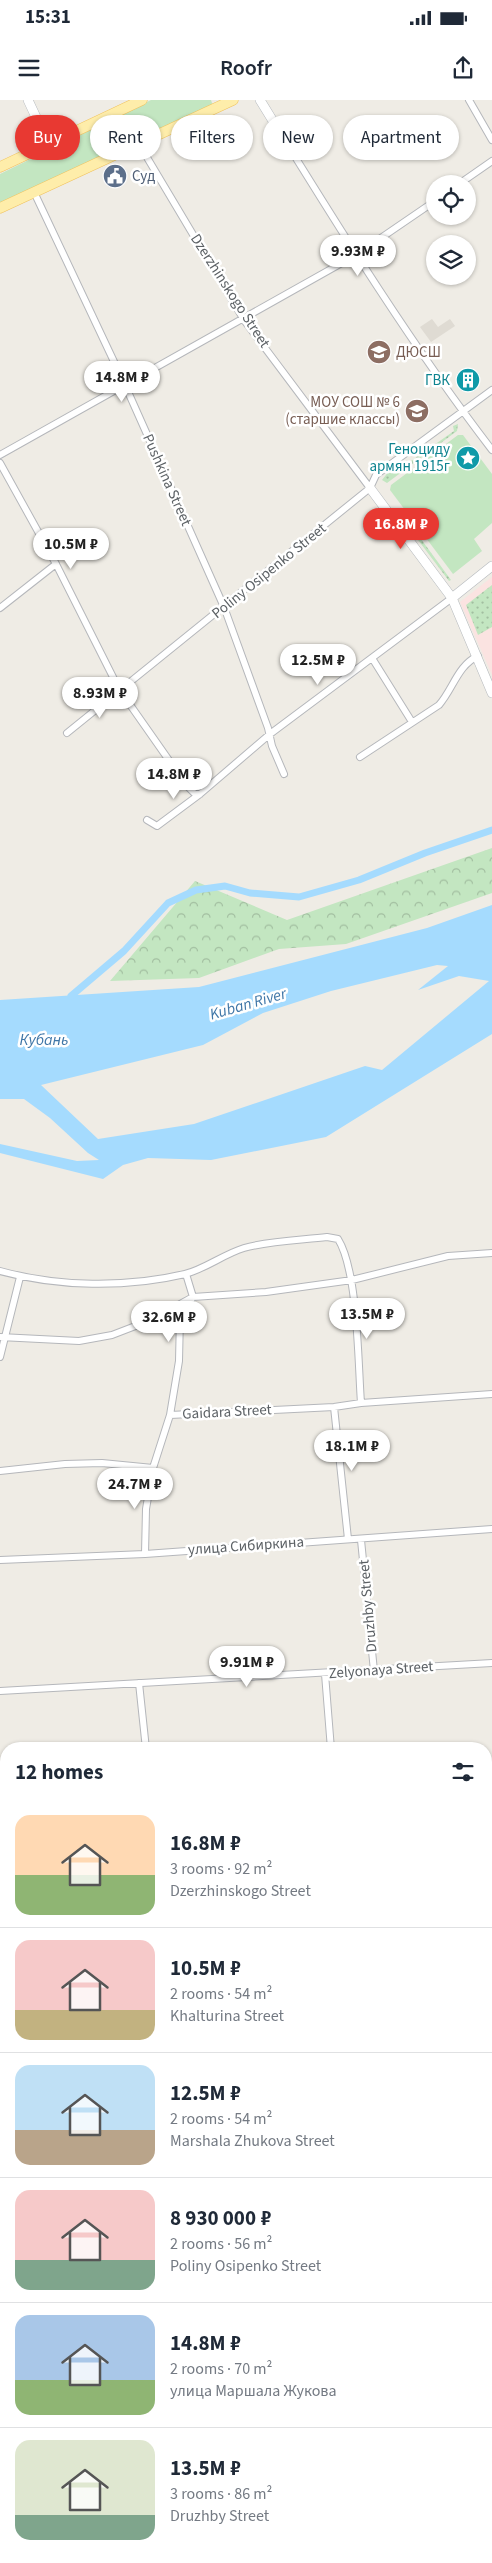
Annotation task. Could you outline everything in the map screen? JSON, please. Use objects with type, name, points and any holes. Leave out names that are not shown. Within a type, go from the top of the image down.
[{"type":"main road","points":[[80,129],[142,100]]},
{"type":"main road","points":[[161,134],[232,100]]},
{"type":"main road","points":[[0,167],[15,160]]},
{"type":"main road","points":[[0,208],[104,160]]},
{"type":"street","points":[[28,100],[35,115]]},
{"type":"street","points":[[260,100],[269,115]]},
{"type":"street","points":[[469,100],[492,140]]},
{"type":"street","name":"Dzerzhinskogo Street","points":[[149,160],[244,320],[452,598],[492,693]]},
{"type":"street","points":[[297,160],[356,256],[464,413],[492,450]]},
{"type":"street","points":[[472,175],[492,161]]},
{"type":"street","name":"Pushkina Street","points":[[34,192],[125,385],[224,607],[270,734],[272,746],[284,774]]},
{"type":"street","points":[[0,455],[356,256],[426,207]]},
{"type":"street","name":"Poliny Osipenko Street","points":[[67,733],[119,689],[224,607],[370,488],[376,475],[464,413],[492,390]]},
{"type":"street","points":[[0,463],[56,564],[119,689],[186,786],[194,794],[200,794]]},
{"type":"street","points":[[0,608],[56,564]]},
{"type":"street","points":[[147,820],[156,826],[200,794],[270,734],[492,566]]},
{"type":"street","points":[[360,757],[439,705],[448,695],[468,660],[478,656]]},
{"type":"street","points":[[372,658],[412,722]]},
{"type":"street","points":[[0,1271],[20,1277],[93,1284],[186,1274],[245,1248],[327,1237],[338,1239],[342,1246],[352,1280],[361,1402]]},
{"type":"street","points":[[3,1337],[79,1341],[112,1335],[151,1320],[193,1297],[266,1292],[352,1280],[448,1256],[492,1253]]},
{"type":"street","points":[[186,1274],[193,1297]]},
{"type":"street","points":[[0,1357],[3,1337],[20,1277]]},
{"type":"street","points":[[170,1415],[179,1361],[180,1316],[193,1297]]},
{"type":"street","name":"Gaidara Street","points":[[145,1554],[146,1509],[153,1468],[170,1415],[334,1407],[361,1402],[492,1394]]},
{"type":"street","points":[[334,1407],[348,1539]]},
{"type":"street","points":[[0,1471],[65,1464],[102,1463],[153,1468]]},
{"type":"street","name":"улица Сибиркина","points":[[0,1560],[145,1554],[348,1539],[361,1540],[492,1529]]},
{"type":"street","name":"Druzhby Street","points":[[361,1540],[374,1671]]},
{"type":"street","name":"Zelyonaya Street","points":[[0,1691],[492,1663]]},
{"type":"street","points":[[325,1674],[330,1742]]},
{"type":"street","points":[[140,1683],[145,1742]]},
{"type":"shaded area","points":[[432,319],[438,327],[450,319],[455,326],[431,342],[420,327]]},
{"type":"shaded area","points":[[492,577],[492,675],[460,602]]},
{"type":"green space","points":[[151,100],[211,100],[213,106],[193,115],[171,115],[171,125],[161,130],[161,115],[120,115]]},
{"type":"green space","points":[[90,130],[90,160],[96,160],[0,204],[0,174],[29,160],[80,160],[80,135]]},
{"type":"green space","points":[[458,424],[457,431],[387,483],[382,480],[389,471],[394,473],[454,431],[453,426]]},
{"type":"green space","points":[[458,435],[463,435],[492,474],[492,523],[474,539],[482,551],[453,574],[390,490],[391,485]]},
{"type":"green space","points":[[406,524],[410,524],[451,580],[449,581]]},
{"type":"green space","points":[[492,585],[492,627],[478,635],[466,605]]},
{"type":"green space","points":[[492,848],[492,893],[346,944],[279,949],[199,978],[110,981],[195,881],[287,920]]},
{"type":"water","name":"Кубань","points":[[492,905],[492,1034],[326,1137],[211,1160],[148,1158],[123,1165],[103,1179],[0,1153],[0,1144],[77,1161],[99,1160],[88,1153],[50,1118],[24,1099],[0,1099],[0,1000],[199,987],[427,928]],"holes":[[[437,965],[448,966],[418,990],[459,976],[489,981],[382,1070],[365,1066],[194,1124],[98,1139],[41,1085],[203,1045],[263,1013],[331,991]]]},
{"type":"waterway","points":[[71,996],[124,951],[168,903],[196,890],[225,886],[250,893],[299,897],[359,880],[425,853],[492,830]]},
{"type":"place","name":"Суд","points":[[115,176]]},
{"type":"place","name":"ДЮСШ","points":[[379,352]]},
{"type":"place","name":"ГВК","points":[[468,380]]},
{"type":"place","name":"МОУ СОШ № 6 (старшие классы)","points":[[417,411]]},
{"type":"place","name":"Геноциду армян 1915г","points":[[468,458]]},
{"type":"water label","name":"Kuban River","points":[[248,1004]]}]
